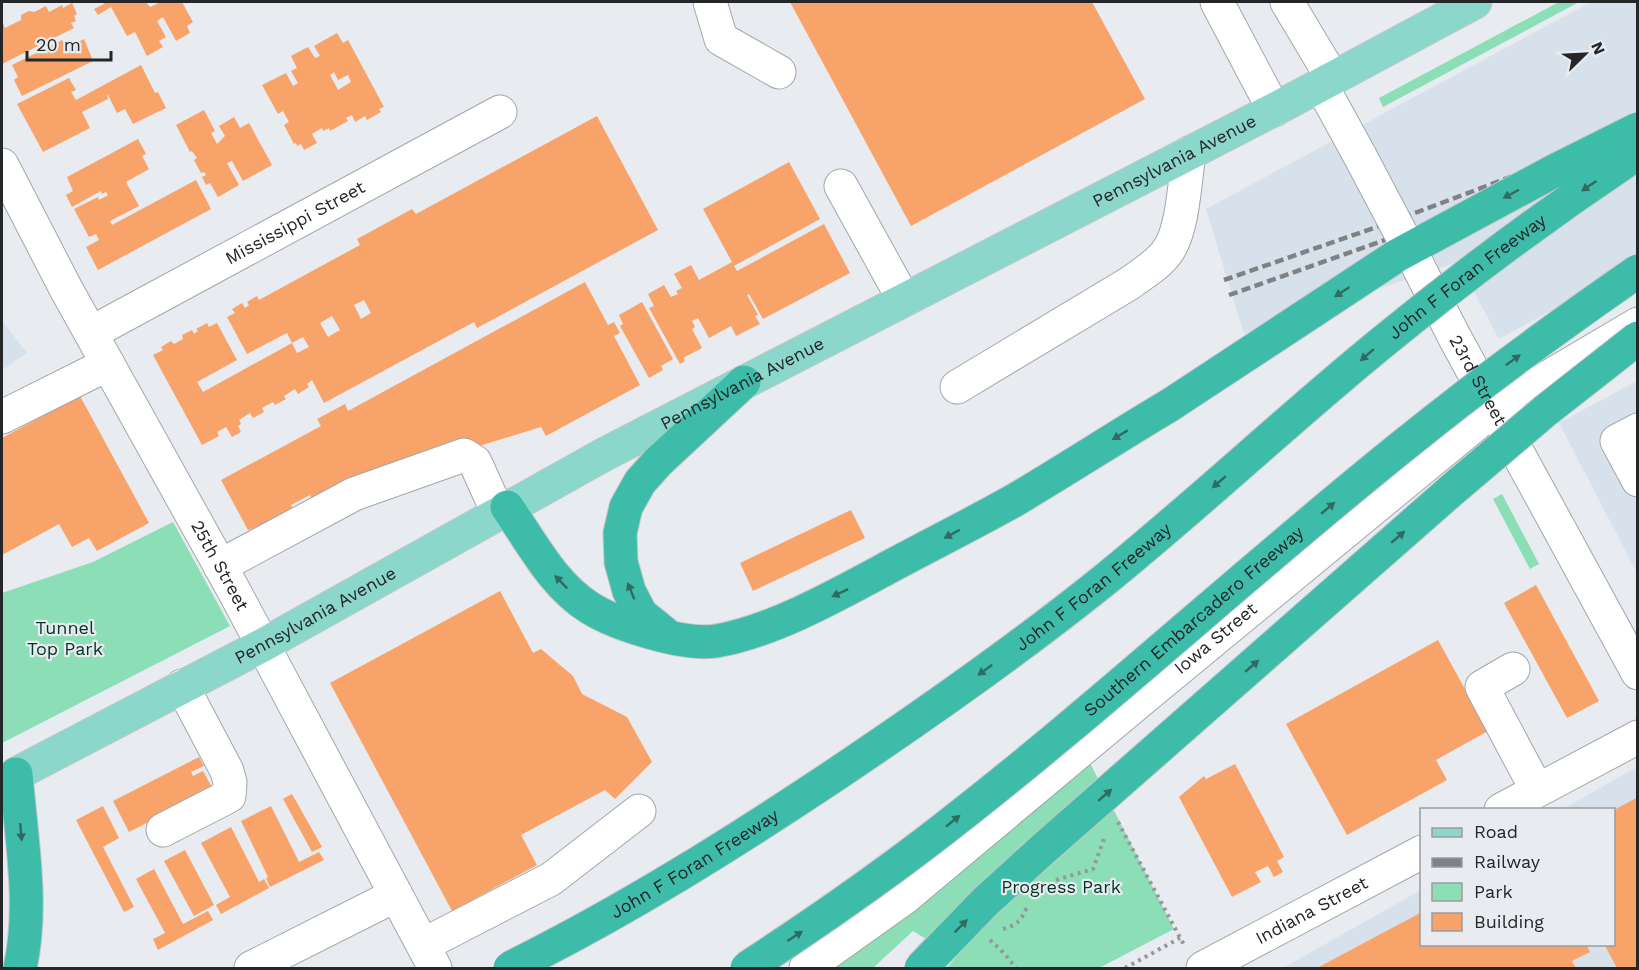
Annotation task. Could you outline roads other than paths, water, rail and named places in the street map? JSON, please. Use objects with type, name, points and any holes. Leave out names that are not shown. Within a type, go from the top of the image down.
[{"type":"highway","points":[[503,510],[558,581],[589,608],[620,624],[687,642],[714,641],[744,635],[853,587],[1014,500],[1170,405],[1398,255],[1554,171],[1638,129]]},
{"type":"highway","name":"John F Foran Freeway","points":[[510,969],[557,945],[684,872],[878,745],[988,668],[1102,582],[1376,347],[1472,270],[1568,200],[1638,153]]},
{"type":"highway","name":"Southern Embarcadero Freeway","points":[[747,969],[827,916],[929,840],[1020,767],[1408,442],[1509,363],[1638,271]]},
{"type":"highway","points":[[921,969],[985,902],[1042,850],[1453,489],[1545,411],[1638,338]]},
{"type":"highway","points":[[667,635],[641,614],[629,591],[621,562],[620,533],[626,507],[640,482],[658,462],[744,382]]},
{"type":"highway","points":[[6,780],[27,901],[26,943],[21,969]]},
{"type":"main road","name":"Pennsylvania Avenue","points":[[6,780],[262,645],[503,510],[744,382],[1274,110],[1475,2]]},
{"type":"street","points":[[710,2],[721,39],[779,72]]},
{"type":"street","points":[[1217,2],[1274,110]]},
{"type":"street","name":"23rd Street","points":[[1287,2],[1327,82],[1360,156],[1455,338],[1638,673]]},
{"type":"street","name":"Mississippi Street","points":[[92,333],[501,112]]},
{"type":"street","points":[[957,387],[1130,283],[1169,250],[1178,227],[1189,153]]},
{"type":"street","name":"25th Street","points":[[2,165],[429,957]]},
{"type":"street","points":[[841,186],[904,300]]},
{"type":"street","name":"Iowa Street","points":[[806,969],[904,898],[1260,600],[1494,409],[1638,324]]},
{"type":"street","points":[[2,417],[108,364]]},
{"type":"street","points":[[1638,430],[1617,441],[1638,480]]},
{"type":"street","points":[[220,566],[354,494],[464,455],[475,462],[503,510]]},
{"type":"street","points":[[1513,669],[1482,687],[1537,790]]},
{"type":"street","points":[[163,830],[229,796],[230,782],[227,771],[182,686]]},
{"type":"street","points":[[1505,808],[1638,737]]},
{"type":"street","points":[[429,957],[551,879],[639,812]]},
{"type":"street","name":"Indiana Street","points":[[1194,958],[1420,853]]},
{"type":"street","points":[[251,969],[396,895]]},
{"type":"railway","points":[[1224,280],[1391,222],[1638,129]]},
{"type":"railway","points":[[1229,295],[1439,221],[1638,146]]},
{"type":"park label","name":"Tunnel Top Park","points":[[65,638]]},
{"type":"park label","name":"Progress Park","points":[[1061,887]]}]
